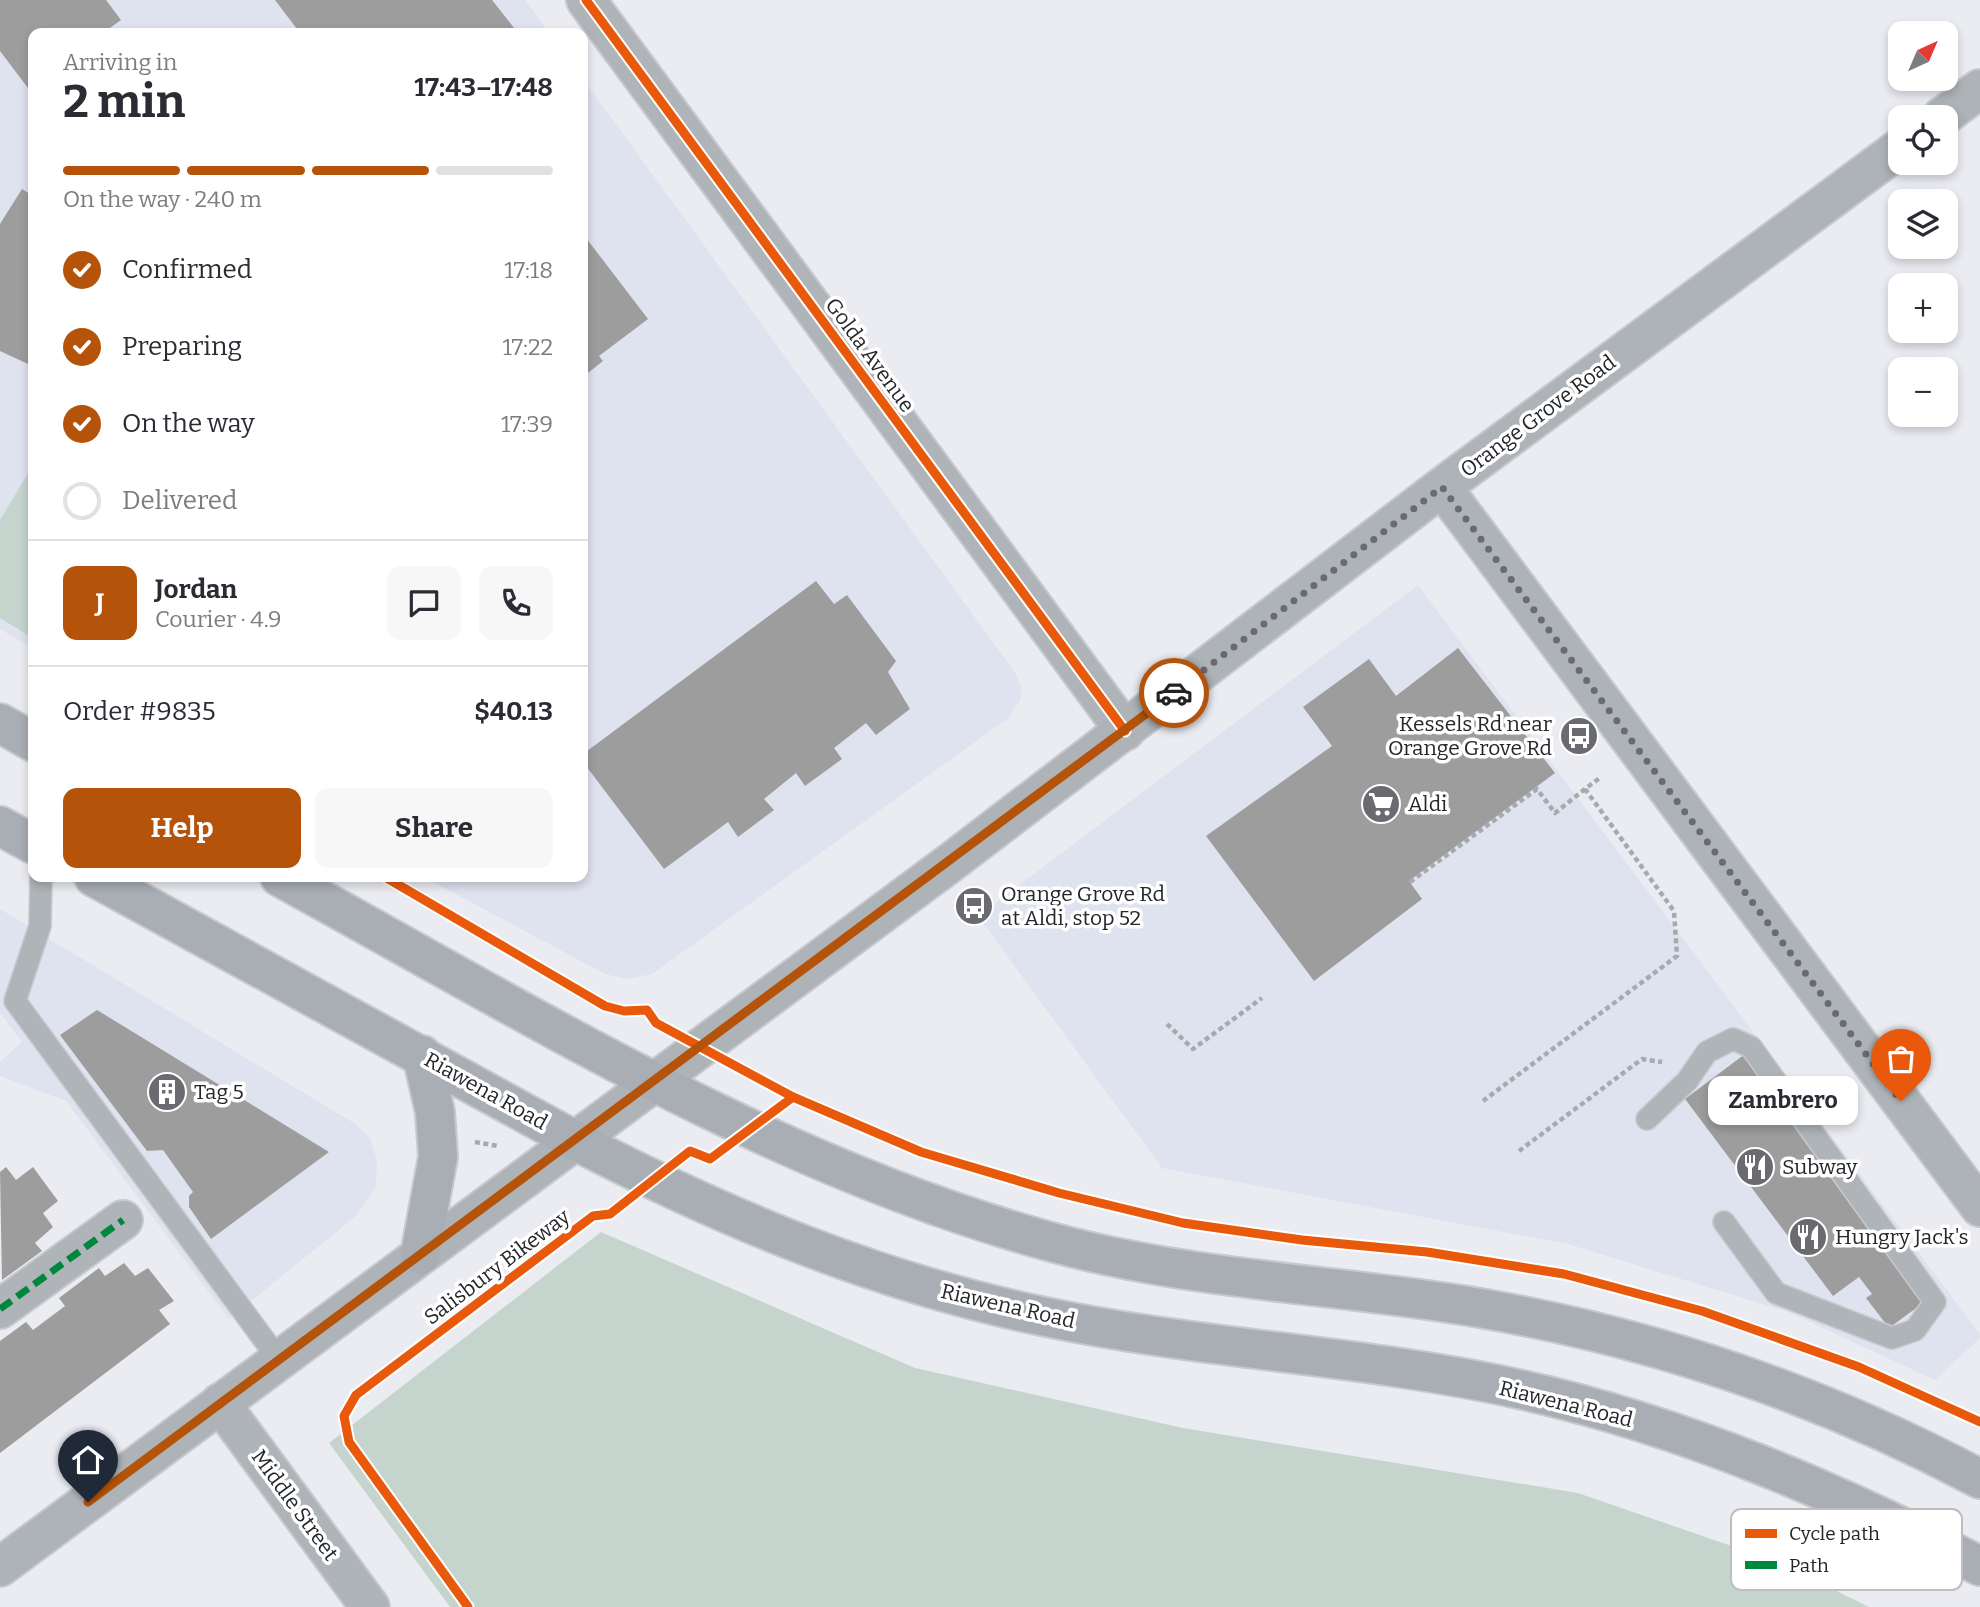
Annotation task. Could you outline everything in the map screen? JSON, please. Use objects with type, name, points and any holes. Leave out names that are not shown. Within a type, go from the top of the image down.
[{"type":"highway","points":[[0,723],[28,739]]},
{"type":"highway","points":[[0,826],[28,841]]},
{"type":"highway","name":"Riawena Road","points":[[103,882],[652,1181],[803,1246],[942,1290],[1045,1317],[1198,1344],[1484,1383],[1622,1416],[1804,1482],[1866,1509]]},
{"type":"highway","points":[[288,882],[653,1081],[827,1165],[887,1189],[1057,1244],[1208,1274],[1475,1307],[1612,1336],[1702,1361],[1785,1390],[1857,1419],[1980,1479]]},
{"type":"highway","points":[[420,1255],[438,1157],[435,1112],[422,1055]]},
{"type":"highway","name":"Riawena Road","points":[[1962,1557],[1980,1566]]},
{"type":"main road","points":[[1958,105],[1980,89]]},
{"type":"main road","name":"Orange Grove Road","points":[[0,1567],[1125,731],[1442,487],[1888,157]]},
{"type":"main road","points":[[1442,487],[1980,1207]]},
{"type":"street","name":"Golda Avenue","points":[[586,0],[1125,731]]},
{"type":"street","points":[[0,1309],[123,1220]]},
{"type":"street","name":"Middle Street","points":[[219,1404],[370,1607]]},
{"type":"lane","points":[[41,882],[40,926],[15,1001],[279,1360]]},
{"type":"lane","points":[[1647,1119],[1682,1087],[1707,1052],[1733,1039],[1751,1047],[1935,1301],[1915,1330],[1892,1338],[1776,1293],[1724,1222]]},
{"type":"path","points":[[1410,882],[1537,789],[1555,813],[1601,777]]},
{"type":"path","points":[[1483,1101],[1677,956],[1674,911],[1585,789]]},
{"type":"path","points":[[1167,1024],[1194,1049],[1262,998]]},
{"type":"path","points":[[1519,1151],[1643,1059],[1663,1063],[1682,1087]]},
{"type":"shaded area","points":[[0,0],[525,0],[545,28],[28,28],[28,646],[0,629]]},
{"type":"shaded area","points":[[588,86],[1016,674],[1021,688],[1020,701],[1007,719],[652,974],[628,979],[605,974],[433,882],[588,882]]},
{"type":"shaded area","points":[[28,473],[28,635],[0,618],[0,520]]},
{"type":"shaded area","points":[[1418,585],[1980,1334],[1980,1338],[1935,1380],[1788,1312],[1568,1244],[1162,1168],[978,916]]},
{"type":"shaded area","points":[[0,909],[357,1125],[371,1140],[377,1161],[376,1187],[356,1216],[229,1319],[66,1101],[0,1076],[0,1062],[22,1042],[0,1013]]},
{"type":"shaded area","points":[[601,1232],[915,1368],[1183,1428],[1578,1493],[1731,1546],[1731,1590],[1835,1590],[1869,1607],[450,1607],[329,1443]]},
{"type":"building","points":[[0,0],[106,0],[121,20],[110,28],[28,28],[28,88],[0,51]]},
{"type":"building","points":[[275,0],[492,0],[514,28],[296,28]]},
{"type":"building","points":[[22,189],[28,193],[28,364],[0,351],[0,224]]},
{"type":"building","points":[[588,241],[648,319],[599,356],[603,361],[588,373]]},
{"type":"building","points":[[816,581],[834,604],[847,595],[896,661],[888,672],[910,709],[876,735],[866,723],[834,748],[842,759],[805,786],[796,773],[764,799],[774,810],[738,837],[728,822],[664,869],[588,769],[588,750]]},
{"type":"building","name":"Aldi","points":[[1458,648],[1555,773],[1409,881],[1422,899],[1314,981],[1206,836],[1332,746],[1303,707],[1369,659],[1396,696]]},
{"type":"building","name":"Tag 5","points":[[97,1010],[329,1152],[211,1239],[189,1207],[189,1196],[193,1192],[163,1150],[147,1151],[60,1035]]},
{"type":"building","points":[[1745,1054],[1912,1275],[1905,1279],[1923,1303],[1889,1328],[1866,1298],[1872,1294],[1859,1277],[1833,1296],[1685,1099]]},
{"type":"building","points":[[6,1167],[16,1180],[33,1167],[58,1201],[43,1213],[53,1227],[35,1243],[42,1251],[2,1280],[0,1172]]},
{"type":"building","points":[[124,1263],[135,1276],[148,1268],[174,1301],[159,1310],[170,1324],[0,1453],[0,1341],[26,1322],[33,1330],[65,1306],[59,1298],[99,1268],[105,1276]]},
{"type":"marked path","points":[[0,1309],[123,1220]]},
{"type":"cycle path","points":[[586,0],[1125,731]]},
{"type":"cycle path","points":[[394,882],[605,1006],[624,1011],[647,1010],[656,1023],[793,1097],[921,1152],[1059,1193],[1183,1223],[1302,1240],[1427,1252],[1564,1274],[1702,1311],[1859,1367],[1980,1422]]},
{"type":"cycle path","name":"Salisbury Bikeway","points":[[468,1607],[349,1442],[344,1416],[356,1395],[593,1216],[610,1214],[690,1151],[710,1159],[793,1097]]},
{"type":"way so far","points":[[1174,693],[1442,487],[1901,1101]]},
{"type":"place","name":"Kessels Rd near Orange Grove Rd","points":[[1579,736]]},
{"type":"place","name":"Aldi","points":[[1381,804]]},
{"type":"place","name":"Orange Grove Rd at Aldi, stop 52","points":[[974,906]]},
{"type":"place","name":"Tag 5","points":[[167,1092]]},
{"type":"place","name":"Zambrero","points":[[1901,1101]]},
{"type":"place","name":"Subway","points":[[1755,1167]]},
{"type":"place","name":"Hungry Jack's","points":[[1808,1237]]},
{"type":"route","points":[[88,1502],[534,1172],[720,1030],[950,863],[1174,693]]}]
